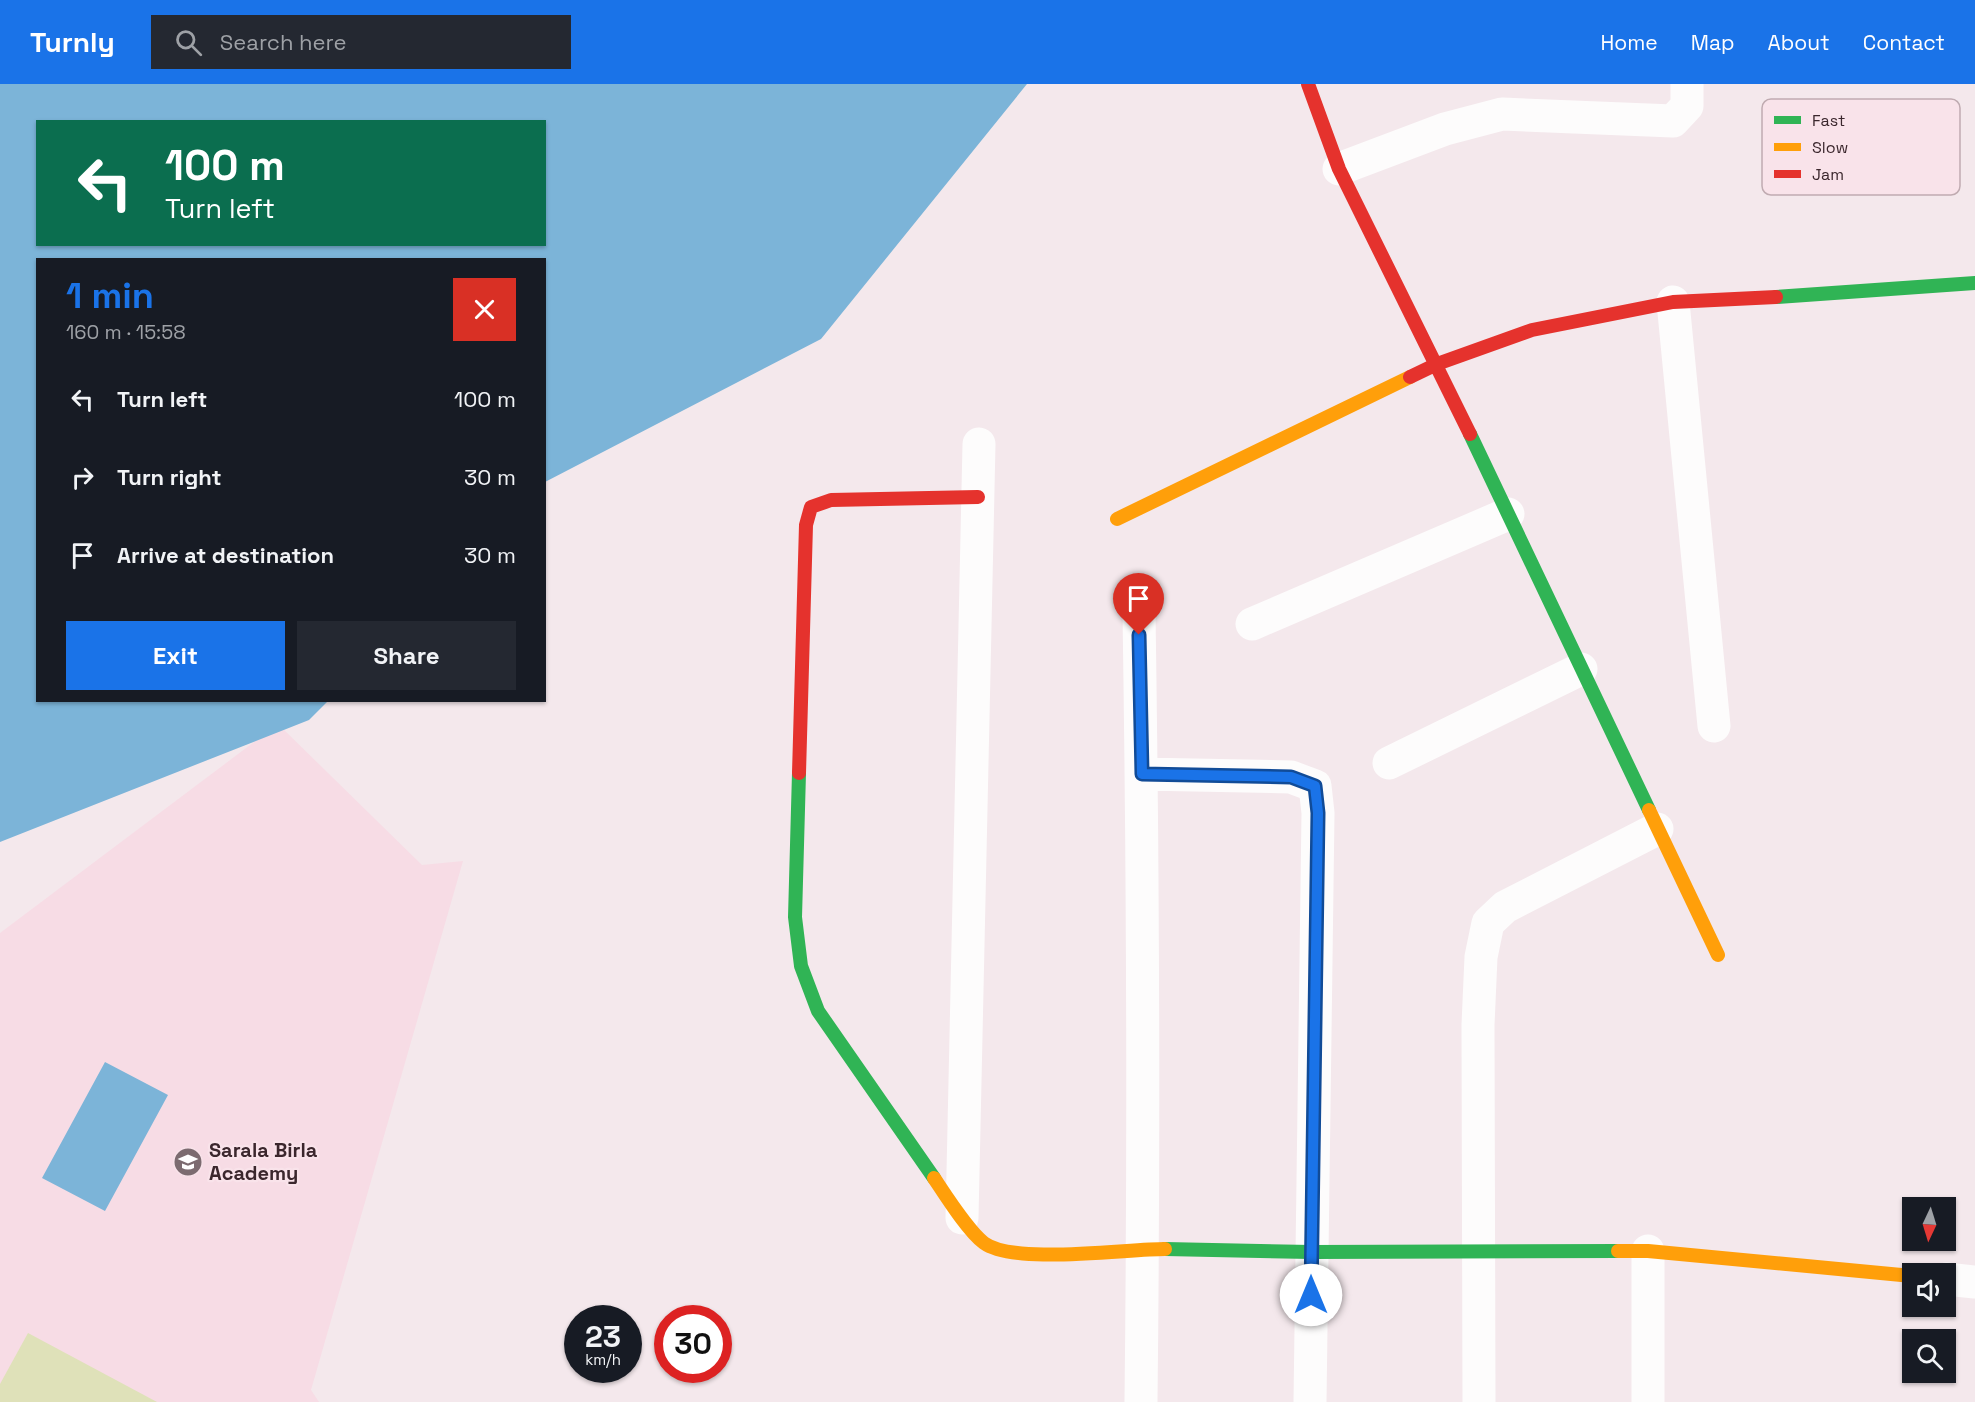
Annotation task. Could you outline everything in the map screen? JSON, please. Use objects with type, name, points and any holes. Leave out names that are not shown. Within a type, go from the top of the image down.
[{"type":"street","points":[[1308,84],[1339,169],[1437,364],[1718,956]]},
{"type":"street","points":[[1339,169],[1445,129],[1502,114],[1673,121],[1687,106],[1687,84]]},
{"type":"street","points":[[1117,519],[1437,364],[1532,330],[1673,302],[1813,295],[1975,283]]},
{"type":"street","points":[[1673,302],[1714,726]]},
{"type":"street","points":[[962,1218],[979,444]]},
{"type":"street","points":[[978,497],[831,500],[811,507],[806,525],[795,917],[801,966],[818,1011],[962,1218],[984,1243],[1001,1251],[1035,1255],[1143,1250],[1648,1251],[1902,1275]]},
{"type":"street","points":[[1252,624],[1508,514]]},
{"type":"street","points":[[1139,612],[1142,774],[1141,1402]]},
{"type":"street","points":[[1389,763],[1581,669]]},
{"type":"street","points":[[1142,774],[1291,777],[1315,786],[1318,813],[1310,1402]]},
{"type":"street","points":[[1479,1402],[1478,1025],[1481,957],[1488,923],[1505,907],[1657,829]]},
{"type":"street","points":[[1648,1251],[1648,1402]]},
{"type":"street","points":[[1956,1280],[1975,1282]]},
{"type":"shaded area","name":"Sarala Birla Academy","points":[[278,724],[422,865],[463,861],[311,1390],[319,1402],[0,1402],[0,933]]},
{"type":"green space","points":[[28,1333],[157,1402],[0,1402],[0,1384]]},
{"type":"water","points":[[0,84],[1027,84],[821,339],[546,481],[546,258],[36,258],[36,702],[327,702],[309,720],[0,842]]},
{"type":"water","points":[[105,1062],[168,1095],[105,1211],[42,1178]]},
{"type":"traffic: fast","points":[[1776,297],[1975,283]]},
{"type":"traffic: fast","points":[[1470,434],[1649,810]]},
{"type":"traffic: fast","points":[[799,773],[795,917],[801,966],[818,1011],[934,1178]]},
{"type":"traffic: fast","points":[[1165,1249],[1311,1252],[1618,1251]]},
{"type":"traffic: slow","points":[[1117,519],[1410,377]]},
{"type":"traffic: slow","points":[[1649,810],[1718,955]]},
{"type":"traffic: slow","points":[[934,1178],[971,1230],[984,1243],[999,1250],[1044,1255],[1165,1249]]},
{"type":"traffic: slow","points":[[1618,1251],[1648,1251],[1902,1275]]},
{"type":"traffic: jam","points":[[1308,84],[1339,169],[1470,434]]},
{"type":"traffic: jam","points":[[1410,377],[1437,364],[1532,330],[1673,302],[1776,297]]},
{"type":"traffic: jam","points":[[799,773],[806,525],[811,507],[831,500],[978,497]]},
{"type":"place","name":"Sarala Birla Academy","points":[[188,1162]]},
{"type":"route","points":[[1139,635],[1142,774],[1291,777],[1315,786],[1318,813],[1311,1295]]}]
